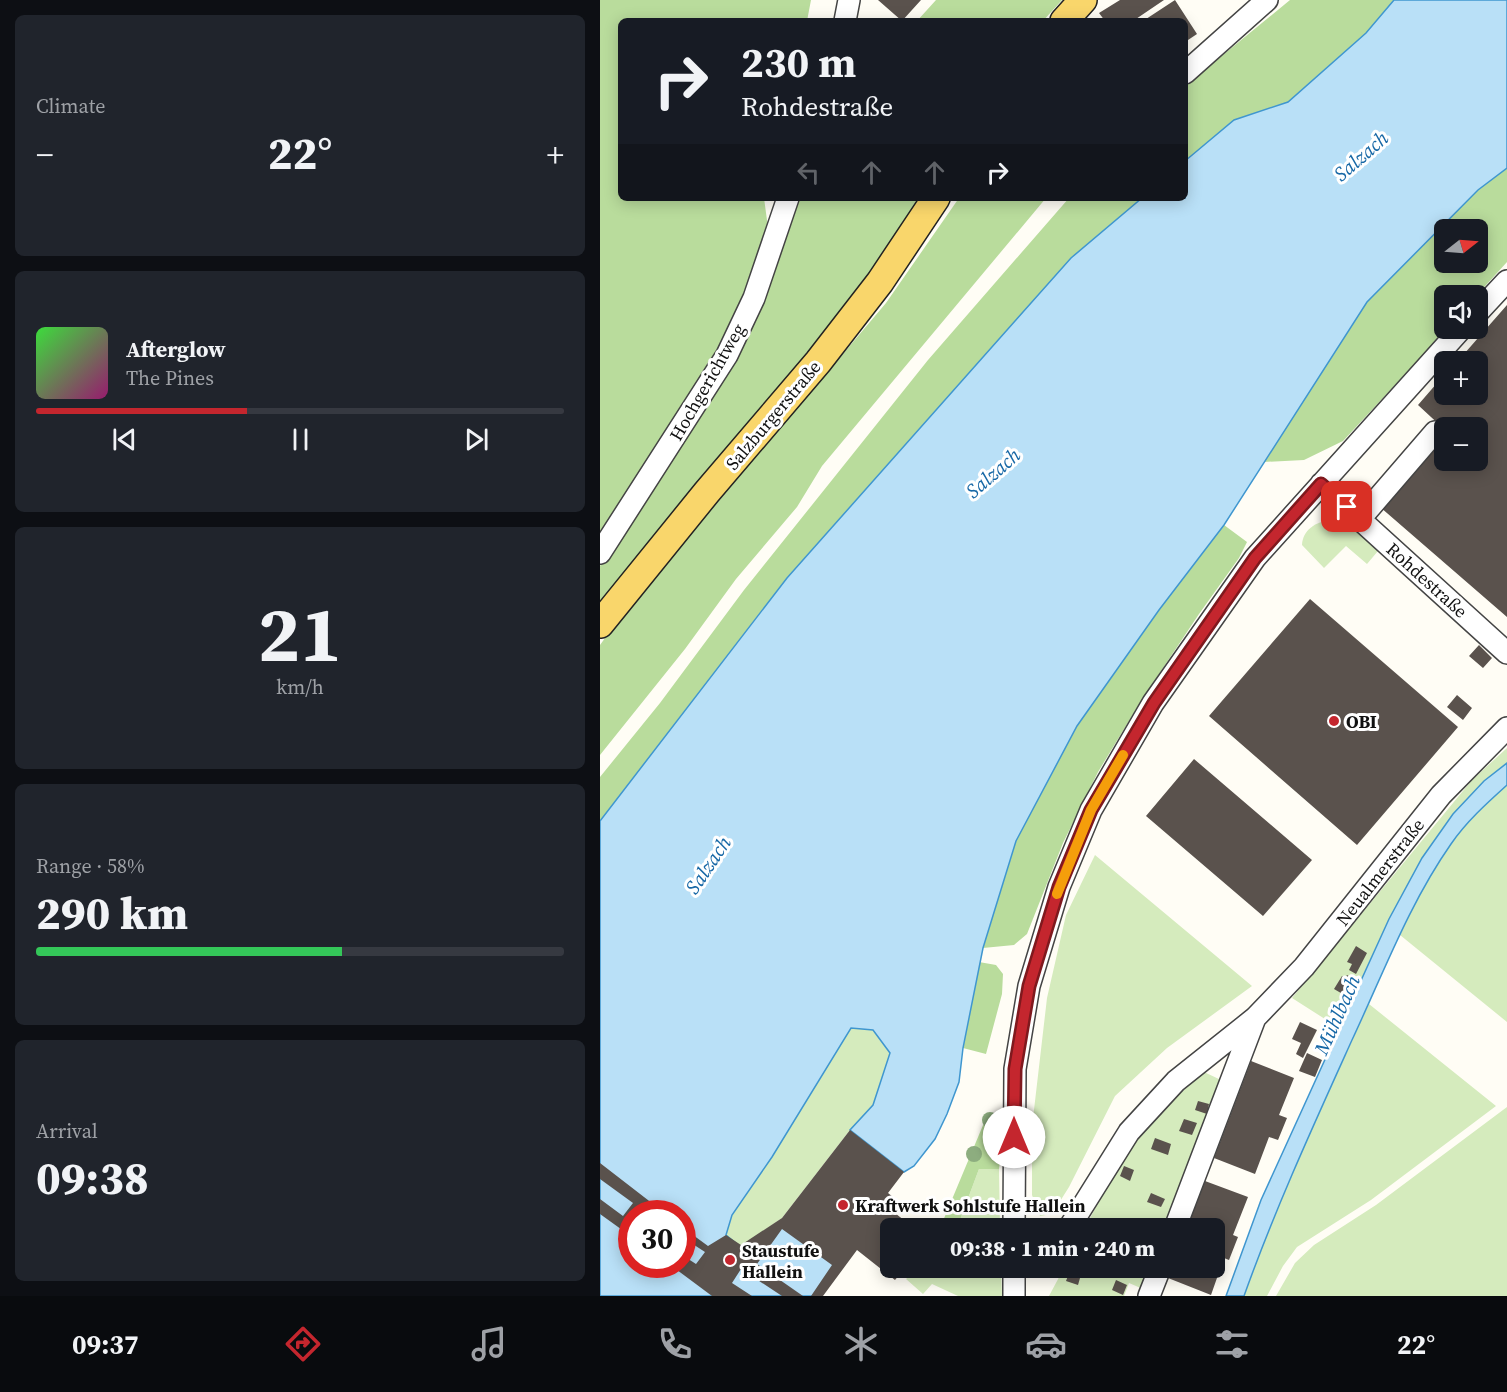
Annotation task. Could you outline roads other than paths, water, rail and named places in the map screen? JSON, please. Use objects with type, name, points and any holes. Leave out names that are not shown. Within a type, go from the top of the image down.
[{"type":"main road","points":[[1067,18],[1083,0]]},
{"type":"main road","name":"Salzburgerstraße","points":[[600,624],[707,492],[818,362],[880,282],[934,201]]},
{"type":"street","points":[[846,18],[849,0]]},
{"type":"street","points":[[1188,71],[1267,0]]},
{"type":"street","name":"Hochgerichtweg","points":[[600,553],[727,355],[754,298],[787,201]]},
{"type":"street","points":[[1488,301],[1507,281]]},
{"type":"street","points":[[1014,1218],[1015,1069],[1029,986],[1059,887],[1091,810],[1154,703],[1255,558],[1452,339]]},
{"type":"street","points":[[1360,519],[1434,434]]},
{"type":"street","name":"Rohdestraße","points":[[1321,484],[1507,653]]},
{"type":"street","name":"Neualmerstraße","points":[[1076,1218],[1129,1132],[1176,1081],[1255,1018],[1304,967],[1441,795],[1507,728]]},
{"type":"street","name":"Neualmerstraße","points":[[1178,1218],[1255,1018]]},
{"type":"street","points":[[1014,1296],[1015,1278]]},
{"type":"street","points":[[1149,1296],[1156,1278]]},
{"type":"water","name":"Salzach","points":[[1394,0],[1507,0],[1507,168],[1478,190],[1449,219],[1434,219],[1434,234],[1367,302],[1224,525],[1159,610],[1077,726],[1016,841],[983,948],[963,1048],[959,1082],[935,1139],[914,1166],[904,1172],[850,1130],[873,1105],[890,1053],[873,1030],[851,1028],[772,1157],[732,1215],[726,1235],[748,1253],[801,1210],[849,1255],[821,1296],[600,1296],[600,821],[787,578],[1071,258],[1138,201],[1188,201],[1188,158],[1234,120],[1288,102],[1366,33]]},
{"type":"water","points":[[1507,763],[1507,785],[1477,813],[1457,836],[1436,867],[1409,915],[1295,1167],[1244,1296],[1226,1296],[1261,1200],[1389,919],[1422,858],[1453,814],[1484,781]]},
{"type":"place","name":"OBI","points":[[1334,721]]},
{"type":"place","name":"Kraftwerk Sohlstufe Hallein","points":[[843,1205]]},
{"type":"place","name":"Staustufe Hallein","points":[[730,1260]]},
{"type":"water label","name":"Mühlbach","points":[[1337,1015]]}]
